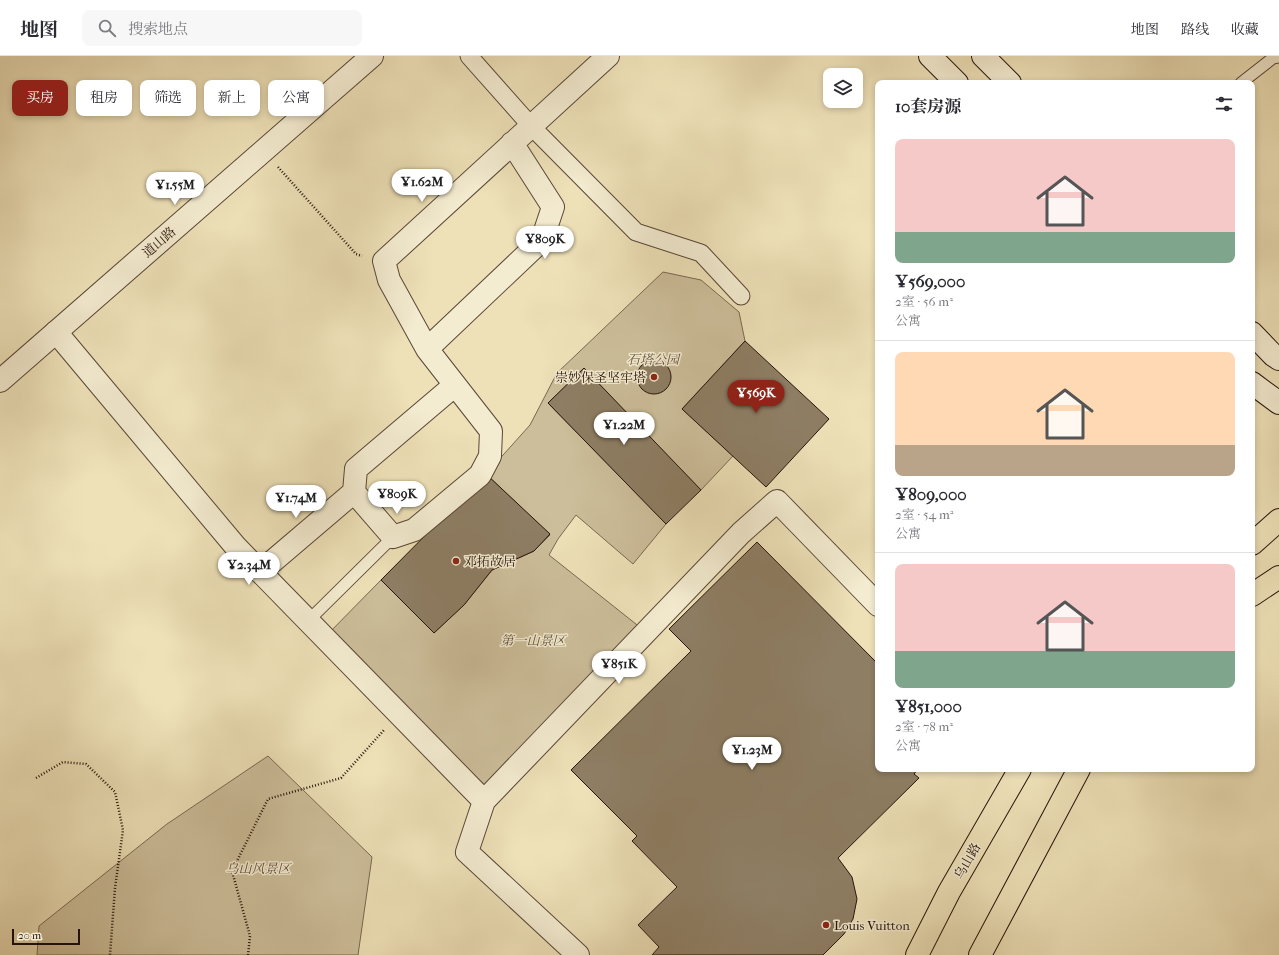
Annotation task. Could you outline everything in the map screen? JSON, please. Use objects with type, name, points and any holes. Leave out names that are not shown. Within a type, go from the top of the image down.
[{"type":"main road","points":[[1255,541],[1279,520]]},
{"type":"main road","points":[[1255,593],[1279,577]]},
{"type":"main road","name":"乌山路","points":[[917,955],[949,892],[1018,772]]},
{"type":"main road","points":[[980,955],[1077,772]]},
{"type":"street","name":"道山路","points":[[0,381],[372,56]]},
{"type":"street","points":[[468,56],[531,126],[636,232],[701,253],[741,296]]},
{"type":"street","points":[[354,492],[393,537],[414,530],[480,475],[490,456],[491,432],[427,349],[389,280],[384,261],[512,142],[608,56]]},
{"type":"street","points":[[930,56],[954,80]]},
{"type":"street","points":[[984,56],[1007,80]]},
{"type":"street","points":[[427,349],[542,240],[553,207],[512,142]]},
{"type":"street","points":[[56,332],[236,547],[484,802]]},
{"type":"street","points":[[1255,337],[1279,359]]},
{"type":"street","points":[[260,572],[354,492],[356,469],[455,385]]},
{"type":"street","points":[[1255,385],[1279,403]]},
{"type":"street","points":[[578,955],[467,852],[484,802],[741,533],[777,501],[875,602]]},
{"type":"lane","points":[[1245,80],[1273,58],[1279,57]]},
{"type":"lane","points":[[308,621],[393,537]]},
{"type":"path","points":[[264,151],[356,254],[384,261]]},
{"type":"path","points":[[248,955],[250,936],[232,871],[268,799],[341,778],[398,715]]},
{"type":"path","points":[[36,778],[63,762],[86,764],[115,792],[123,830],[115,888],[110,955]]},
{"type":"green space","points":[[663,272],[701,280],[739,312],[745,341],[682,409],[733,456],[701,490],[584,369],[548,403],[666,524],[633,564],[576,515],[558,539],[549,555],[646,632],[484,801],[324,638],[381,580],[434,633],[464,605],[492,570],[534,551],[550,535],[486,474],[530,425],[557,373]]},
{"type":"green space","name":"乌山风景区","points":[[268,756],[372,857],[358,955],[37,955],[39,926],[167,824]]},
{"type":"building","points":[[745,341],[829,419],[766,487],[682,409]]},
{"type":"building","name":"崇妙保圣坚牢塔","points":[[651,360],[657,360],[666,365],[670,371],[670,383],[666,389],[657,394],[651,394],[642,389],[637,380],[637,374],[642,365]]},
{"type":"building","points":[[584,368],[701,490],[666,524],[548,403]]},
{"type":"building","name":"邓拓故居","points":[[486,474],[550,534],[534,551],[492,570],[464,605],[434,633],[381,580]]},
{"type":"building","points":[[757,542],[875,661],[875,772],[916,772],[914,774],[919,778],[838,858],[852,877],[857,899],[853,919],[844,934],[823,955],[652,955],[659,947],[638,925],[677,887],[632,841],[637,836],[571,770],[691,651],[669,629]]},
{"type":"place","name":"崇妙保圣坚牢塔","points":[[654,377]]},
{"type":"place","name":"邓拓故居","points":[[456,561]]},
{"type":"place","name":"Louis Vuitton","points":[[826,925]]},
{"type":"park label","name":"石塔公园","points":[[653,359]]},
{"type":"park label","name":"第一山景区","points":[[533,640]]}]
